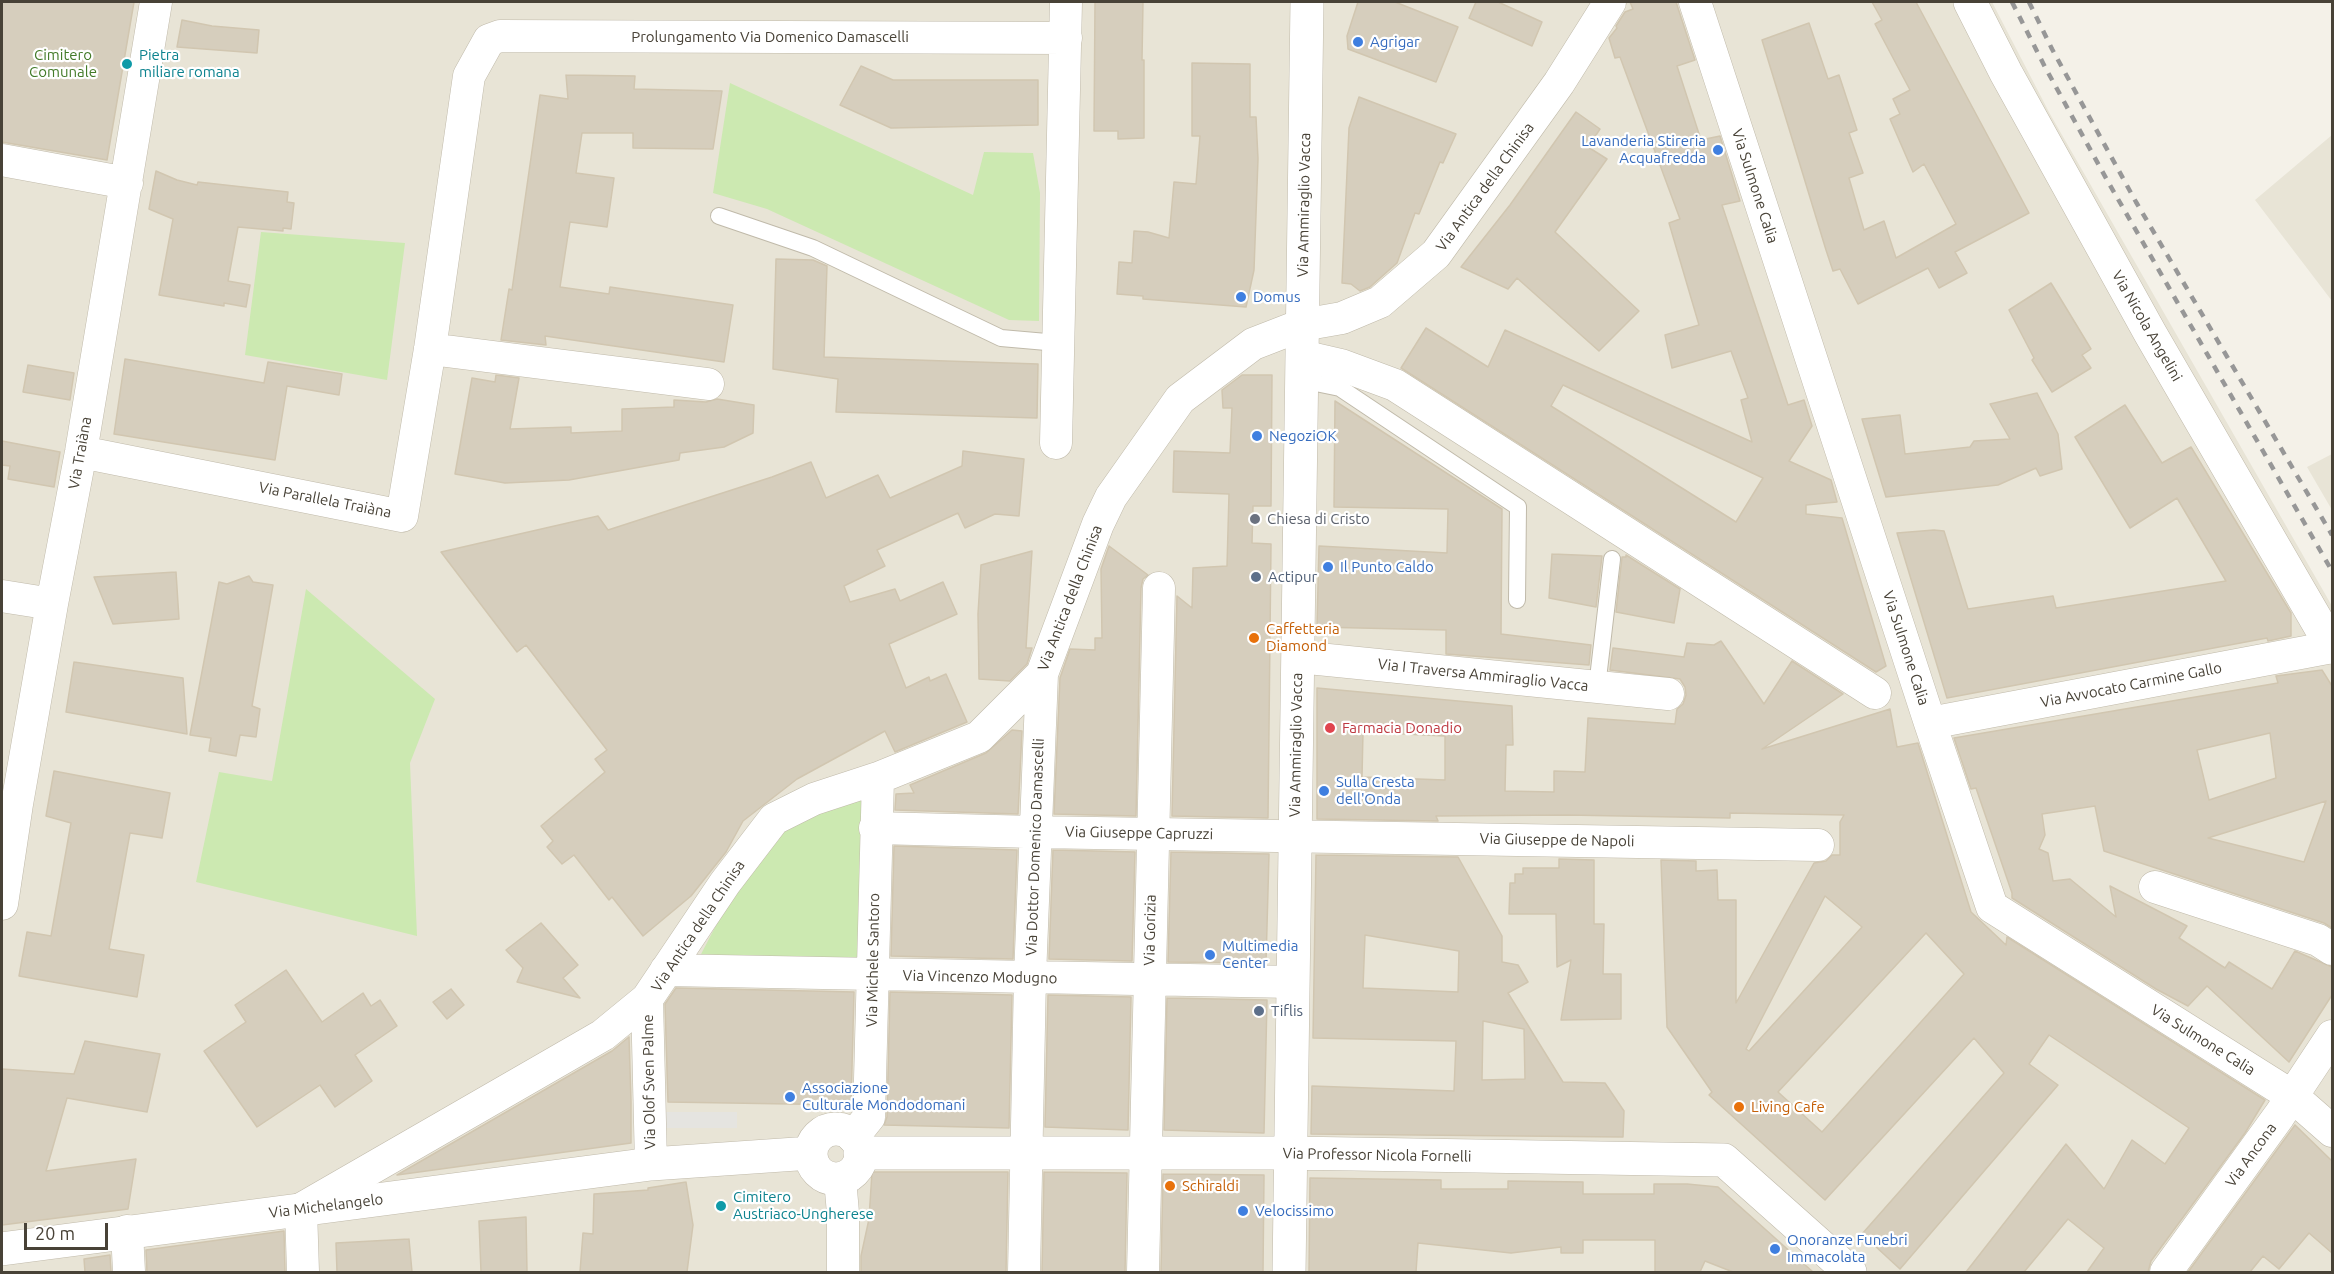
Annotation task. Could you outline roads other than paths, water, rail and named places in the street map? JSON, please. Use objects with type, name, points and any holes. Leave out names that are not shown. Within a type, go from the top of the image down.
[{"type":"street","name":"Via Traiàna","points":[[2,904],[9,803],[52,604],[81,452],[156,2]]},
{"type":"street","points":[[1056,443],[1066,2]]},
{"type":"street","name":"Via Ammiraglio Vacca","points":[[1289,1272],[1307,2]]},
{"type":"street","name":"Via Antica della Chinisa","points":[[301,1209],[603,1035],[647,999],[725,883],[774,819],[814,799],[878,778],[979,737],[1042,674],[1098,524],[1111,497],[1180,399],[1253,344],[1302,354],[1342,318],[1380,302],[1436,254],[1559,83],[1611,2]]},
{"type":"street","name":"Via Nicola Angelini","points":[[1970,2],[2006,73],[2150,333],[2332,647]]},
{"type":"street","name":"Via Sulmone Calia","points":[[1702,5],[1930,723],[1992,907],[2292,1096],[2332,1131]]},
{"type":"street","name":"Prolungamento Via Domenico Damascelli","points":[[483,52],[489,40],[500,36],[1066,38]]},
{"type":"street","name":"Via Parallela Traiàna","points":[[81,452],[402,516],[430,349],[469,76],[475,62],[483,52]]},
{"type":"street","points":[[2,160],[127,183]]},
{"type":"street","points":[[430,349],[708,384]]},
{"type":"street","points":[[1302,354],[1341,365],[1395,386],[1875,693]]},
{"type":"street","name":"Via Gorizia","points":[[1143,1272],[1159,588]]},
{"type":"street","points":[[2,596],[52,604]]},
{"type":"street","name":"Via Avvocato Carmine Gallo","points":[[1930,723],[2332,647]]},
{"type":"street","name":"Via I Traversa Ammiraglio Vacca","points":[[1298,657],[1668,694]]},
{"type":"street","name":"Via Dottor Domenico Damascelli","points":[[1023,1272],[1030,977],[1042,674]]},
{"type":"street","name":"Via Michele Santoro","points":[[857,1145],[869,1117],[878,778]]},
{"type":"street","name":"Via Giuseppe Capruzzi","points":[[875,828],[1295,835]]},
{"type":"street","name":"Via Giuseppe de Napoli","points":[[1295,835],[1818,845]]},
{"type":"street","points":[[2155,888],[2318,940],[2332,949]]},
{"type":"street","name":"Via Vincenzo Modugno","points":[[666,970],[872,976],[1293,982]]},
{"type":"street","name":"Via Olof Sven Palme","points":[[647,999],[651,1164]]},
{"type":"street","name":"Via Ancona","points":[[2166,1272],[2292,1096],[2332,1036]]},
{"type":"street","points":[[841,1130],[857,1145],[857,1167],[847,1177],[840,1179],[825,1177],[815,1168],[811,1154],[815,1140],[827,1131],[841,1130]]},
{"type":"street","name":"Via Professor Nicola Fornelli","points":[[857,1145],[1025,1152],[1291,1153],[1724,1160],[1850,1272]]},
{"type":"street","name":"Via Michelangelo","points":[[2,1249],[651,1164],[811,1154]]},
{"type":"street","points":[[840,1179],[843,1213],[843,1272]]},
{"type":"street","points":[[301,1209],[303,1272]]},
{"type":"street","points":[[127,1231],[129,1272]]},
{"type":"lane","points":[[719,216],[813,248],[1001,338],[1058,343]]},
{"type":"lane","points":[[1302,354],[1340,388],[1518,507],[1517,600]]},
{"type":"lane","points":[[1597,687],[1612,559]]},
{"type":"railway","points":[[2012,2],[2107,180],[2332,571]]},
{"type":"railway","points":[[2029,2],[2052,49],[2136,202],[2332,535]]},
{"type":"place","name":"Agrigar","points":[[1358,42]]},
{"type":"place","name":"Pietra miliare romana","points":[[127,64]]},
{"type":"place","name":"Lavanderia Stireria Acquafredda","points":[[1718,150]]},
{"type":"place","name":"Domus","points":[[1241,297]]},
{"type":"place","name":"NegoziOK","points":[[1257,436]]},
{"type":"place","name":"Chiesa di Cristo","points":[[1255,519]]},
{"type":"place","name":"Il Punto Caldo","points":[[1328,567]]},
{"type":"place","name":"Actipur","points":[[1256,577]]},
{"type":"place","name":"Caffetteria Diamond","points":[[1254,638]]},
{"type":"place","name":"Farmacia Donadio","points":[[1330,728]]},
{"type":"place","name":"Sulla Cresta dell'Onda","points":[[1324,791]]},
{"type":"place","name":"Multimedia Center","points":[[1210,955]]},
{"type":"place","name":"Tiflis","points":[[1259,1011]]},
{"type":"place","name":"Associazione Culturale Mondodomani","points":[[790,1097]]},
{"type":"place","name":"Living Cafe","points":[[1739,1107]]},
{"type":"place","name":"Schiraldi","points":[[1170,1186]]},
{"type":"place","name":"Cimitero Austriaco-Ungherese","points":[[721,1206]]},
{"type":"place","name":"Velocissimo","points":[[1243,1211]]},
{"type":"place","name":"Onoranze Funebri Immacolata","points":[[1775,1249]]},
{"type":"park label","name":"Cimitero Comunale","points":[[63,64]]}]
